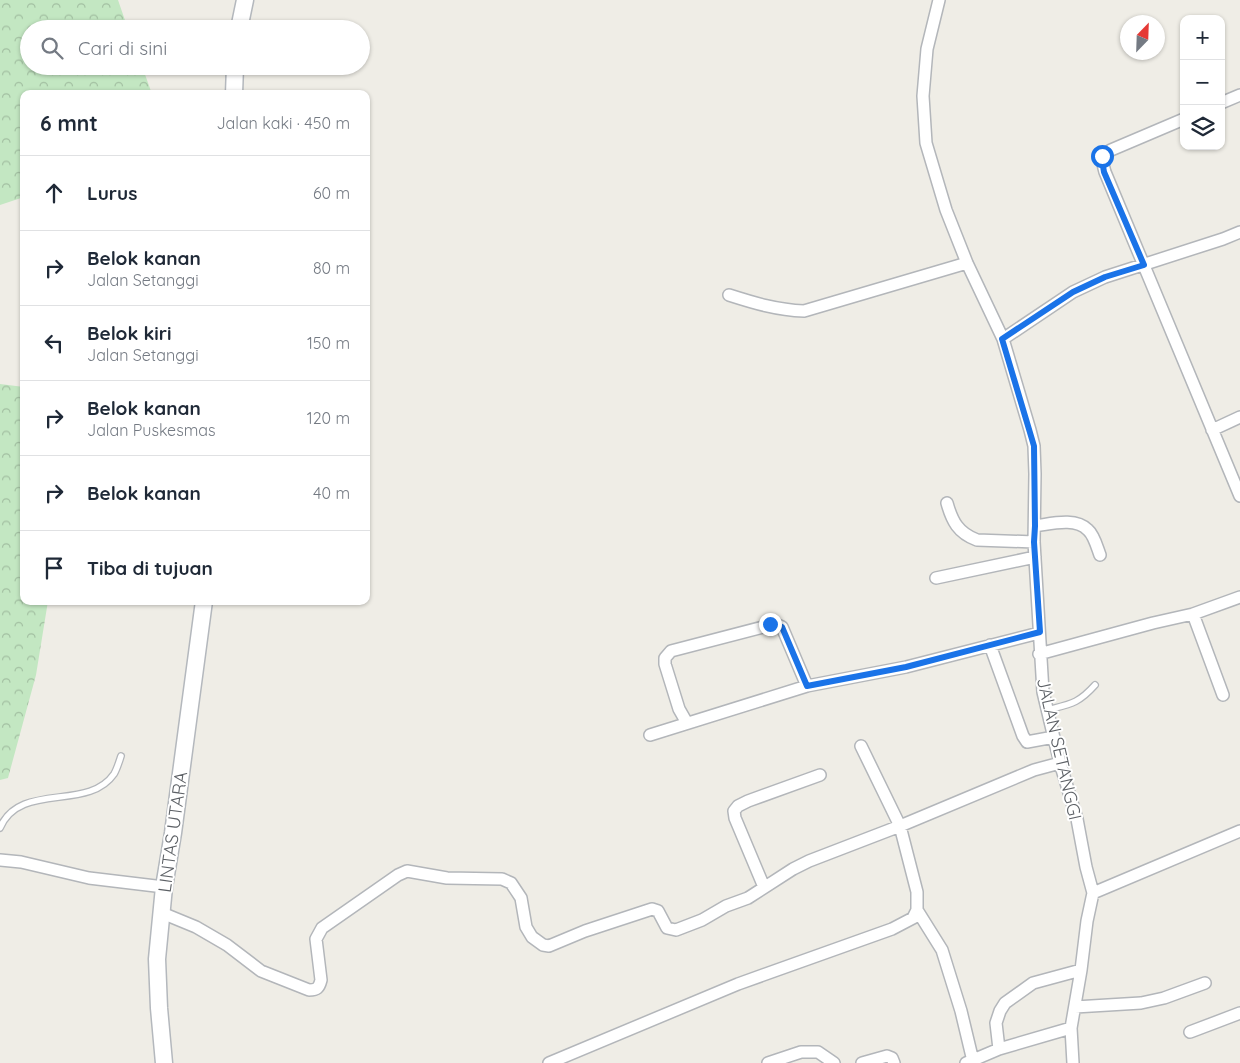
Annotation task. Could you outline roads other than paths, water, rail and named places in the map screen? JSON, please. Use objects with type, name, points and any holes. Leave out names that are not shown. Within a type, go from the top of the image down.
[{"type":"street","points":[[241,20],[244,0]]},
{"type":"street","name":"JALAN SETANGGI","points":[[939,0],[927,49],[923,96],[926,143],[946,210],[967,263],[1002,339],[1034,446],[1034,542],[1043,692],[1093,893],[1071,1028],[1073,1063]]},
{"type":"street","points":[[234,90],[235,75]]},
{"type":"street","points":[[1225,101],[1240,95]]},
{"type":"street","points":[[1180,121],[1104,153],[1102,160],[1104,172],[1240,496]]},
{"type":"street","points":[[1002,339],[1073,292],[1105,277],[1240,232]]},
{"type":"street","points":[[729,295],[771,308],[804,310],[967,263]]},
{"type":"street","points":[[1212,430],[1240,417]]},
{"type":"street","points":[[947,503],[951,519],[957,528],[970,537],[977,540],[1034,542]]},
{"type":"street","points":[[1035,526],[1064,523],[1079,524],[1089,530],[1100,554]]},
{"type":"street","points":[[936,578],[1035,557]]},
{"type":"street","points":[[1040,654],[1153,622],[1193,614],[1240,597]]},
{"type":"street","name":"LINTAS UTARA","points":[[164,1063],[157,959],[164,887],[203,605]]},
{"type":"street","points":[[1193,614],[1223,695]]},
{"type":"street","points":[[687,723],[679,709],[665,664],[664,658],[671,651],[775,624],[782,627],[807,686]]},
{"type":"street","points":[[650,735],[807,686],[906,667],[1040,632]]},
{"type":"street","points":[[990,645],[1022,736],[1027,742],[1054,737]]},
{"type":"street","points":[[549,1063],[738,984],[892,929],[913,918],[917,910],[917,892],[900,826],[861,746]]},
{"type":"street","points":[[162,913],[196,927],[227,945],[261,971],[309,990],[315,990],[320,986],[321,980],[316,939],[322,928],[407,871],[447,878],[502,879],[511,883],[521,898],[526,927],[532,937],[542,945],[549,946],[585,931],[652,909],[658,911],[667,928],[676,930],[702,920],[726,906],[748,898],[809,860],[900,826],[1034,770],[1060,763]]},
{"type":"street","points":[[764,887],[735,818],[734,811],[738,806],[748,801],[820,775]]},
{"type":"street","points":[[1093,893],[1240,831]]},
{"type":"street","points":[[0,860],[21,862],[89,878],[164,887]]},
{"type":"street","points":[[917,910],[942,950],[961,1012],[969,1062],[999,1049],[1071,1028]]},
{"type":"street","points":[[999,1049],[996,1023],[1000,1011],[1005,1004],[1034,983],[1081,970]]},
{"type":"street","points":[[1074,1007],[1141,1003],[1164,998],[1205,983]]},
{"type":"street","points":[[1190,1032],[1240,1013]]},
{"type":"street","points":[[768,1063],[801,1052],[818,1052],[834,1063]]},
{"type":"street","points":[[862,1063],[888,1056],[892,1058],[894,1063]]},
{"type":"lane","points":[[1047,710],[1084,698],[1095,686]]},
{"type":"lane","points":[[0,828],[3,821],[15,808],[28,802],[84,792],[104,784],[114,774],[121,756]]}]
